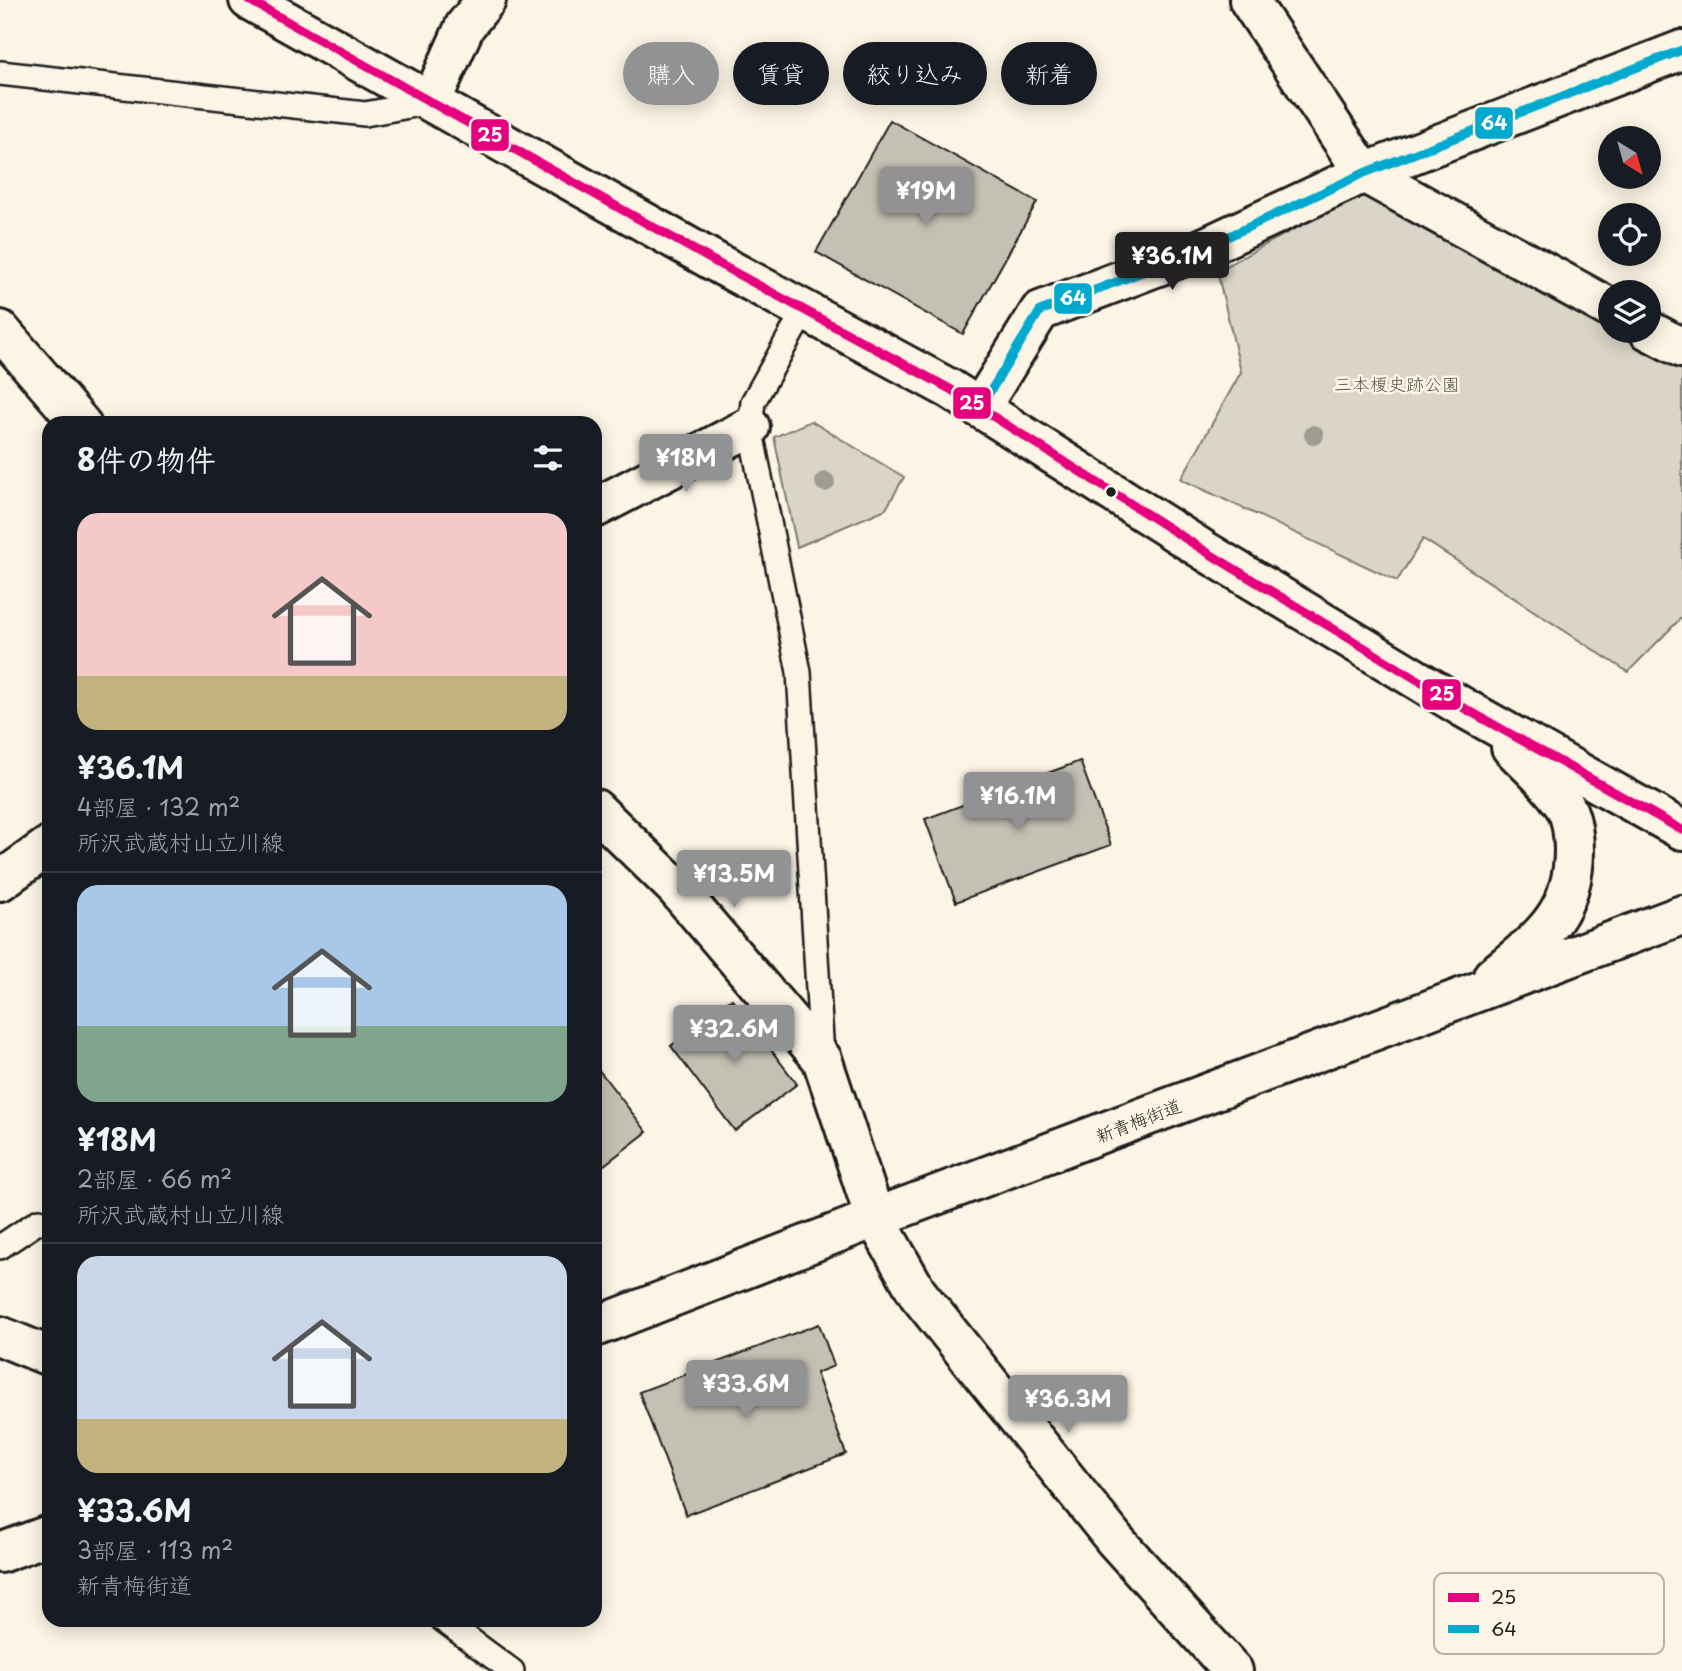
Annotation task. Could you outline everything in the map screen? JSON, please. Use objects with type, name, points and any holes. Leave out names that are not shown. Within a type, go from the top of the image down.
[{"type":"main road","points":[[249,0],[661,232],[950,389],[1205,551],[1464,708],[1682,830]]},
{"type":"main road","points":[[431,102],[465,26],[486,0]]},
{"type":"main road","points":[[1249,0],[1364,173],[1598,302]]},
{"type":"main road","points":[[980,408],[1040,311],[1195,252],[1364,173],[1682,50]]},
{"type":"main road","points":[[0,330],[74,416]]},
{"type":"main road","points":[[1661,337],[1682,348]]},
{"type":"main road","points":[[602,504],[750,427]]},
{"type":"main road","points":[[1464,708],[1508,744],[1544,781],[1566,809],[1574,840],[1574,874],[1563,906],[1530,946],[1469,995]]},
{"type":"main road","points":[[602,816],[676,888],[822,1059],[875,1218],[918,1294],[1115,1541],[1233,1671]]},
{"type":"main road","points":[[0,881],[42,851]]},
{"type":"main road","name":"新青梅街道","points":[[602,1324],[875,1218],[1682,915]]},
{"type":"main road","points":[[0,1336],[42,1353]]},
{"type":"main road","points":[[0,1553],[42,1538]]},
{"type":"lane","points":[[0,73],[365,114],[431,102]]},
{"type":"lane","points":[[805,309],[753,402],[750,427],[799,672],[822,1059]]},
{"type":"lane","points":[[0,1247],[39,1221]]},
{"type":"lane","points":[[452,1627],[512,1671]]},
{"type":"green space","name":"三本榎史跡公園","points":[[1361,193],[1598,316],[1598,343],[1646,343],[1682,363],[1682,617],[1628,672],[1423,539],[1397,581],[1181,479],[1241,372],[1217,271]]},
{"type":"green space","points":[[811,421],[904,477],[886,509],[797,547],[774,437]]},
{"type":"building","points":[[890,120],[1037,202],[963,334],[816,252]]},
{"type":"building","points":[[1080,761],[1111,845],[956,902],[925,819]]},
{"type":"building","points":[[732,999],[797,1084],[735,1131],[671,1046]]},
{"type":"building","points":[[602,1074],[647,1132],[602,1167]]},
{"type":"building","points":[[819,1324],[834,1366],[816,1373],[846,1454],[686,1515],[639,1392]]},
{"type":"transit line","name":"25","points":[[249,0],[719,264],[950,389],[1205,551],[1464,708],[1682,830]]},
{"type":"transit line","name":"64","points":[[980,408],[1040,311],[1195,252],[1364,173],[1682,50]]}]
